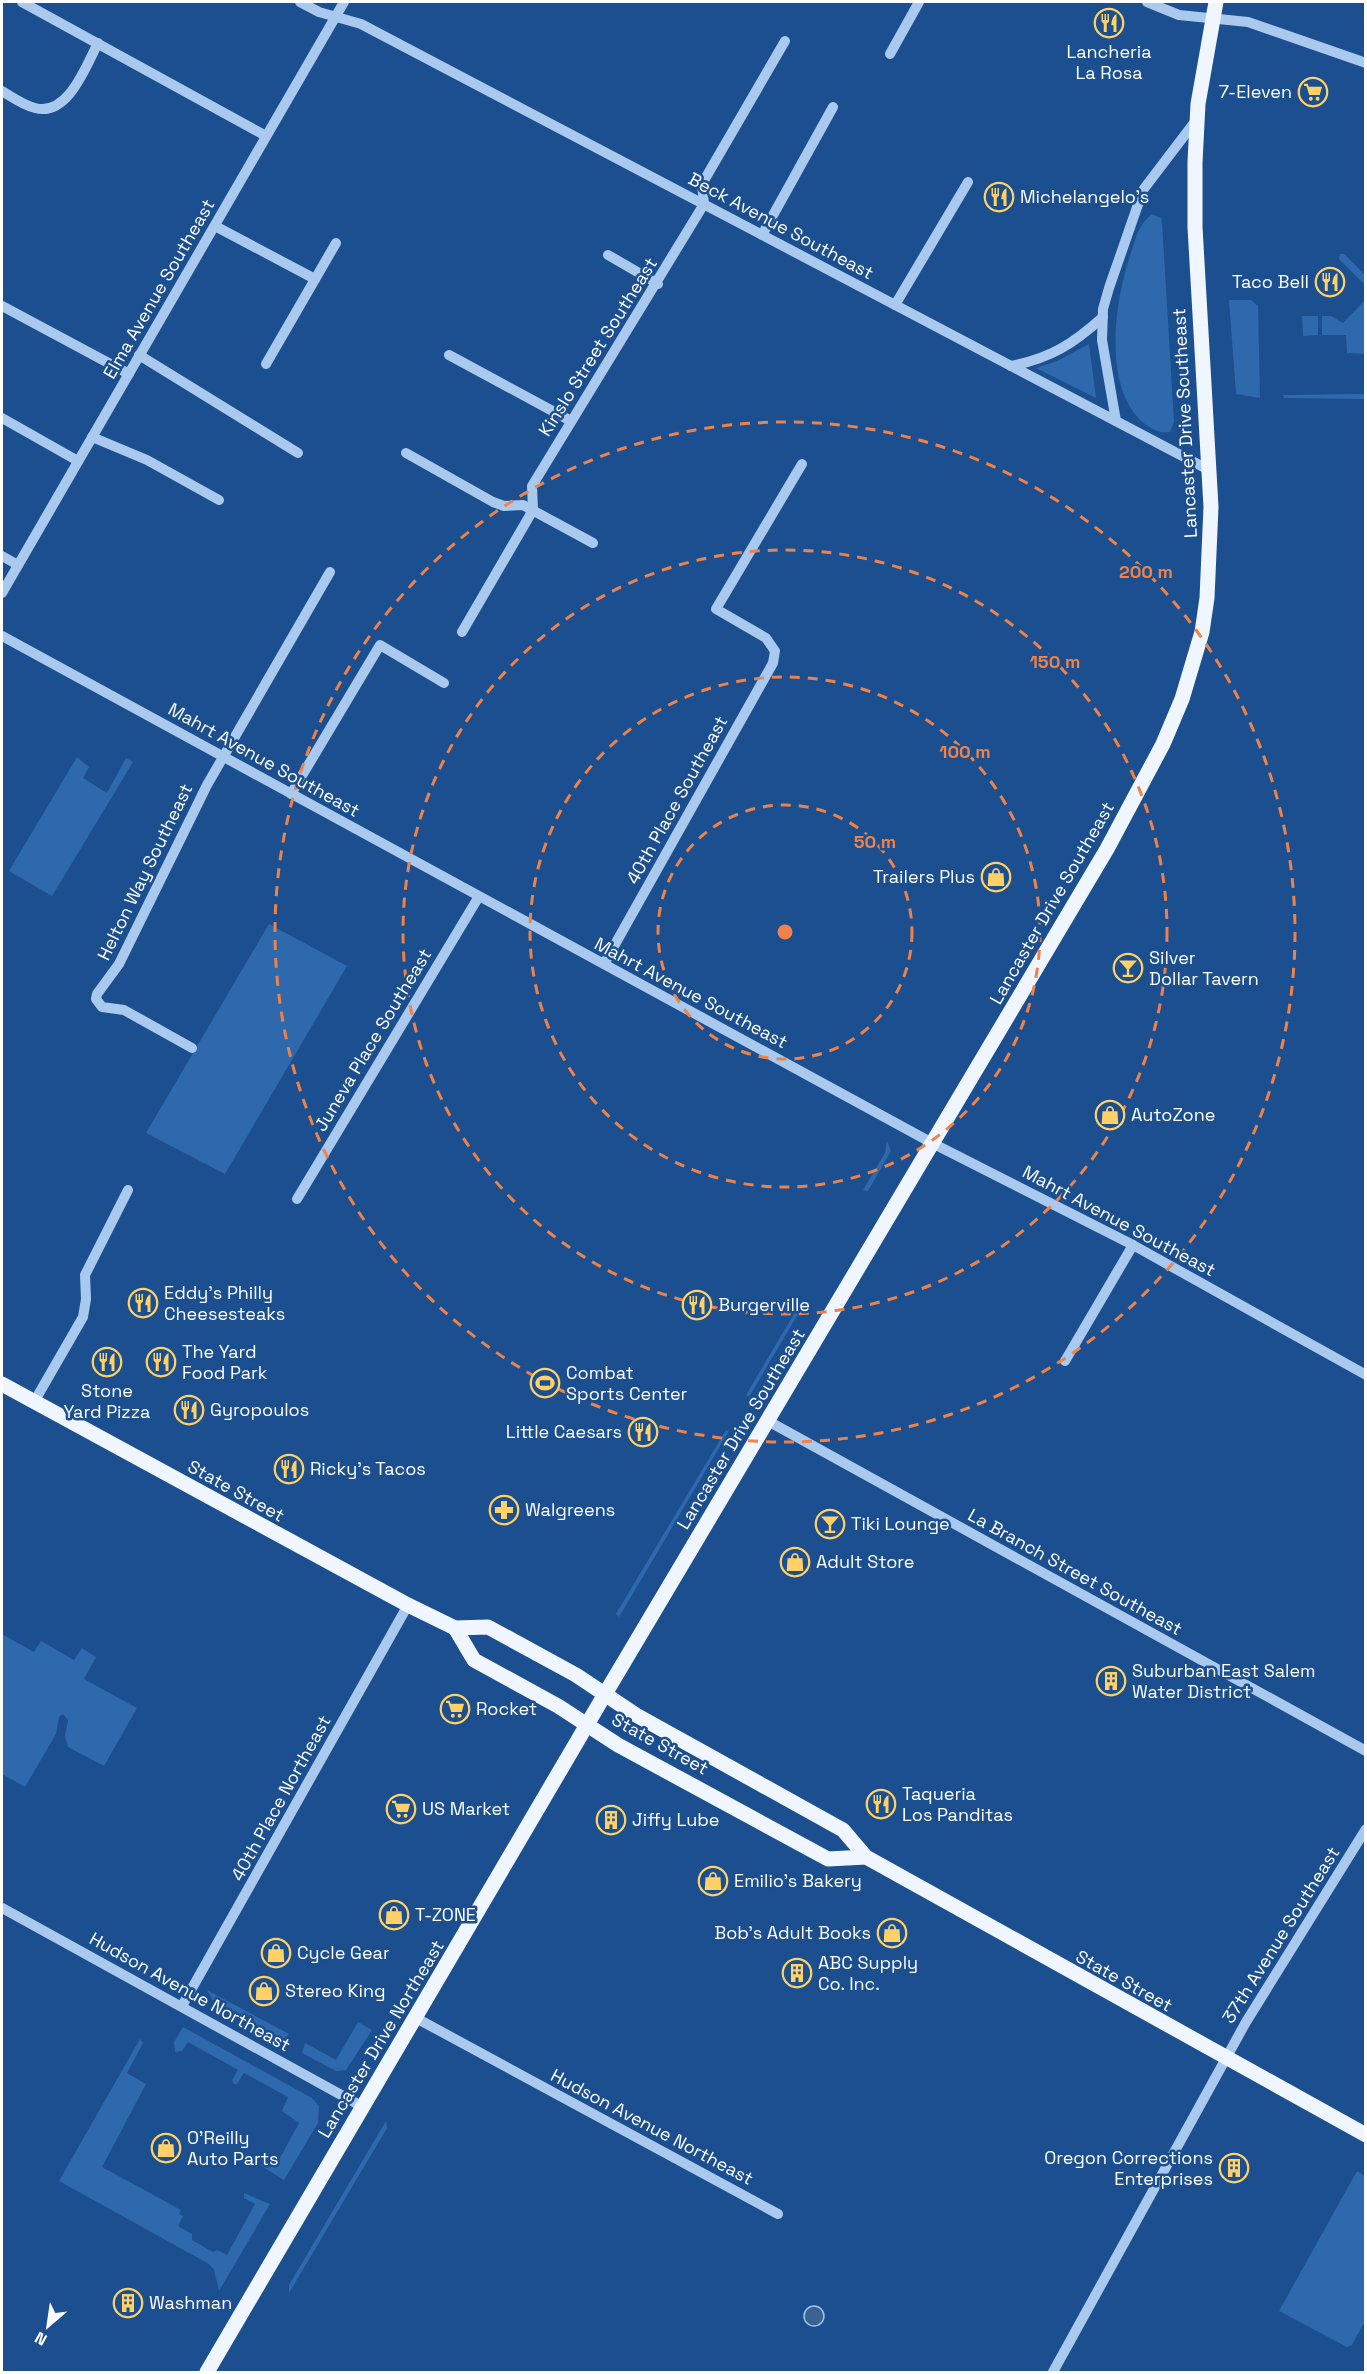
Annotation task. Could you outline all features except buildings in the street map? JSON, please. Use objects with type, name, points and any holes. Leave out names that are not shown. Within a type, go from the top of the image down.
[{"type":"main road","name":"Lancaster Drive Southeast","points":[[587,1725],[934,1144],[1126,817],[1163,744],[1182,699],[1202,632],[1207,598],[1211,507],[1195,227],[1197,118],[1216,2]]},
{"type":"main road","name":"State Street","points":[[2,1384],[408,1605],[455,1628],[488,1627],[576,1674],[636,1715],[843,1830],[866,1857],[1365,2135]]},
{"type":"main road","name":"State Street","points":[[455,1628],[474,1660],[618,1745],[828,1859],[866,1857]]},
{"type":"main road","name":"Lancaster Drive Northeast","points":[[207,2373],[587,1725]]},
{"type":"street","points":[[22,2],[266,136]]},
{"type":"street","name":"Beck Avenue Southeast","points":[[300,2],[319,12],[337,15],[361,24],[1209,470]]},
{"type":"street","name":"Elma Avenue Southeast","points":[[2,593],[344,2]]},
{"type":"street","points":[[890,54],[920,2]]},
{"type":"street","points":[[1147,2],[1179,15],[1248,22],[1365,63]]},
{"type":"street","points":[[704,204],[702,184],[785,41]]},
{"type":"street","points":[[2,91],[35,108],[56,106],[64,101],[98,43]]},
{"type":"street","points":[[762,235],[833,107]]},
{"type":"street","points":[[1116,421],[1102,340],[1103,317],[1112,279],[1143,190],[1197,118]]},
{"type":"street","points":[[896,305],[968,182]]},
{"type":"street","name":"Kinslo Street Southeast","points":[[533,510],[532,486],[628,324],[658,284],[704,204]]},
{"type":"street","points":[[215,226],[315,279]]},
{"type":"street","points":[[267,364],[336,243]]},
{"type":"street","points":[[608,255],[658,284]]},
{"type":"street","points":[[2,306],[129,374]]},
{"type":"street","points":[[1011,366],[1041,360],[1057,352],[1103,317]]},
{"type":"street","points":[[449,355],[571,421]]},
{"type":"street","points":[[140,356],[298,453]]},
{"type":"street","points":[[2,418],[78,461]]},
{"type":"street","points":[[92,437],[147,460],[219,500]]},
{"type":"street","points":[[406,453],[493,502],[504,506],[523,505],[593,543]]},
{"type":"street","name":"40th Place Southeast","points":[[604,964],[773,663],[775,651],[766,638],[717,609],[802,464]]},
{"type":"street","points":[[462,632],[533,510]]},
{"type":"street","points":[[2,556],[18,565]]},
{"type":"street","points":[[224,756],[330,572]]},
{"type":"street","name":"Mahrt Avenue Southeast","points":[[2,636],[224,756],[478,898],[934,1144],[1133,1245],[1365,1375]]},
{"type":"street","points":[[291,794],[380,645],[444,683]]},
{"type":"street","name":"Helton Way Southeast","points":[[192,1048],[124,1010],[102,1007],[96,999],[119,964],[187,824],[224,756]]},
{"type":"street","name":"Juneva Place Southeast","points":[[297,1199],[478,898]]},
{"type":"street","points":[[34,1402],[83,1317],[86,1299],[85,1275],[128,1190]]},
{"type":"street","points":[[1065,1361],[1133,1245]]},
{"type":"street","name":"La Branch Street Southeast","points":[[768,1422],[1365,1751]]},
{"type":"street","name":"40th Place Northeast","points":[[182,2006],[408,1605]]},
{"type":"street","name":"37th Avenue Southeast","points":[[1053,2373],[1244,2025],[1364,1834]]},
{"type":"street","name":"Hudson Avenue Northeast","points":[[2,1908],[363,2107]]},
{"type":"street","name":"Hudson Avenue Northeast","points":[[416,2018],[778,2214]]},
{"type":"shaded area","points":[[1152,214],[1161,218],[1162,222],[1174,422],[1170,432],[1157,431],[1148,426],[1131,408],[1122,389],[1117,367],[1117,318],[1125,272],[1138,231]]},
{"type":"shaded area","points":[[1340,254],[1344,254],[1365,275],[1365,285],[1339,259]]},
{"type":"shaded area","points":[[1229,300],[1251,300],[1258,306],[1260,398],[1236,394]]},
{"type":"shaded area","points":[[1365,300],[1365,354],[1347,353],[1346,335],[1322,335],[1322,316],[1331,316],[1343,323]]},
{"type":"shaded area","points":[[1302,316],[1318,316],[1318,335],[1303,336]]},
{"type":"shaded area","points":[[1089,344],[1096,398],[1036,368],[1057,361]]},
{"type":"shaded area","points":[[1365,394],[1365,399],[1284,398],[1283,395]]},
{"type":"shaded area","points":[[77,757],[89,767],[83,778],[107,793],[126,758],[133,762],[52,896],[9,871]]},
{"type":"shaded area","points":[[269,924],[347,966],[225,1174],[146,1133]]},
{"type":"shaded area","points":[[887,1141],[891,1151],[868,1191],[863,1190],[885,1153]]},
{"type":"shaded area","points":[[801,1302],[804,1304],[749,1397],[746,1395]]},
{"type":"shaded area","points":[[726,1430],[729,1431],[619,1617],[616,1614]]},
{"type":"shaded area","points":[[2,1634],[34,1652],[41,1641],[74,1660],[82,1648],[96,1657],[84,1679],[137,1708],[104,1766],[68,1747],[65,1736],[68,1720],[63,1714],[59,1717],[56,1734],[25,1787],[2,1774]]},
{"type":"shaded area","points":[[207,1990],[289,2034],[282,2042],[216,2006]]},
{"type":"shaded area","points":[[358,2022],[372,2030],[346,2070],[336,2071],[302,2053],[305,2043],[336,2060]]},
{"type":"shaded area","points":[[183,2027],[312,2098],[319,2106],[318,2123],[284,2180],[260,2165],[264,2162],[275,2167],[299,2123],[282,2111],[288,2097],[244,2073],[237,2084],[234,2084],[232,2080],[238,2070],[188,2042],[182,2051],[175,2052],[174,2042]]},
{"type":"shaded area","points":[[140,2039],[143,2043],[127,2073],[146,2084],[102,2167],[181,2210],[179,2214],[183,2216],[178,2226],[192,2234],[192,2240],[213,2252],[217,2250],[227,2255],[255,2204],[244,2198],[244,2193],[270,2204],[219,2291],[214,2270],[209,2264],[59,2181]]},
{"type":"shaded area","points":[[386,2121],[387,2128],[289,2293],[289,2285]]},
{"type":"shaded area","points":[[1357,2171],[1365,2176],[1365,2321],[1352,2345],[1347,2347],[1279,2311]]},
{"type":"shaded area","points":[[814,2306],[821,2309],[824,2316],[821,2323],[814,2326],[807,2323],[804,2316],[807,2309]]},
{"type":"place","name":"Lancheria La Rosa","points":[[1109,23]]},
{"type":"place","name":"7-Eleven","points":[[1313,92]]},
{"type":"place","name":"Michelangelo's","points":[[999,197]]},
{"type":"place","name":"Taco Bell","points":[[1330,282]]},
{"type":"place","name":"Trailers Plus","points":[[996,877]]},
{"type":"place","name":"Silver Dollar Tavern","points":[[1128,968]]},
{"type":"place","name":"AutoZone","points":[[1110,1115]]},
{"type":"place","name":"Eddy's Philly Cheesesteaks","points":[[143,1303]]},
{"type":"place","name":"Burgerville","points":[[697,1305]]},
{"type":"place","name":"Stone Yard Pizza","points":[[107,1362]]},
{"type":"place","name":"The Yard Food Park","points":[[161,1362]]},
{"type":"place","name":"Combat Sports Center","points":[[545,1383]]},
{"type":"place","name":"Gyropoulos","points":[[189,1410]]},
{"type":"place","name":"Little Caesars","points":[[643,1432]]},
{"type":"place","name":"Ricky's Tacos","points":[[289,1469]]},
{"type":"place","name":"Walgreens","points":[[504,1510]]},
{"type":"place","name":"Tiki Lounge","points":[[830,1524]]},
{"type":"place","name":"Adult Store","points":[[795,1562]]},
{"type":"place","name":"Suburban East Salem Water District","points":[[1111,1681]]},
{"type":"place","name":"Rocket","points":[[455,1709]]},
{"type":"place","name":"Taqueria Los Panditas","points":[[881,1804]]},
{"type":"place","name":"US Market","points":[[401,1809]]},
{"type":"place","name":"Jiffy Lube","points":[[611,1820]]},
{"type":"place","name":"Emilio's Bakery","points":[[713,1881]]},
{"type":"place","name":"T-ZONE","points":[[394,1915]]},
{"type":"place","name":"Bob's Adult Books","points":[[892,1933]]},
{"type":"place","name":"Cycle Gear","points":[[276,1953]]},
{"type":"place","name":"ABC Supply Co. Inc.","points":[[797,1973]]},
{"type":"place","name":"Stereo King","points":[[264,1991]]},
{"type":"place","name":"O'Reilly Auto Parts","points":[[166,2148]]},
{"type":"place","name":"Oregon Corrections Enterprises","points":[[1234,2168]]},
{"type":"place","name":"Washman","points":[[128,2303]]}]
